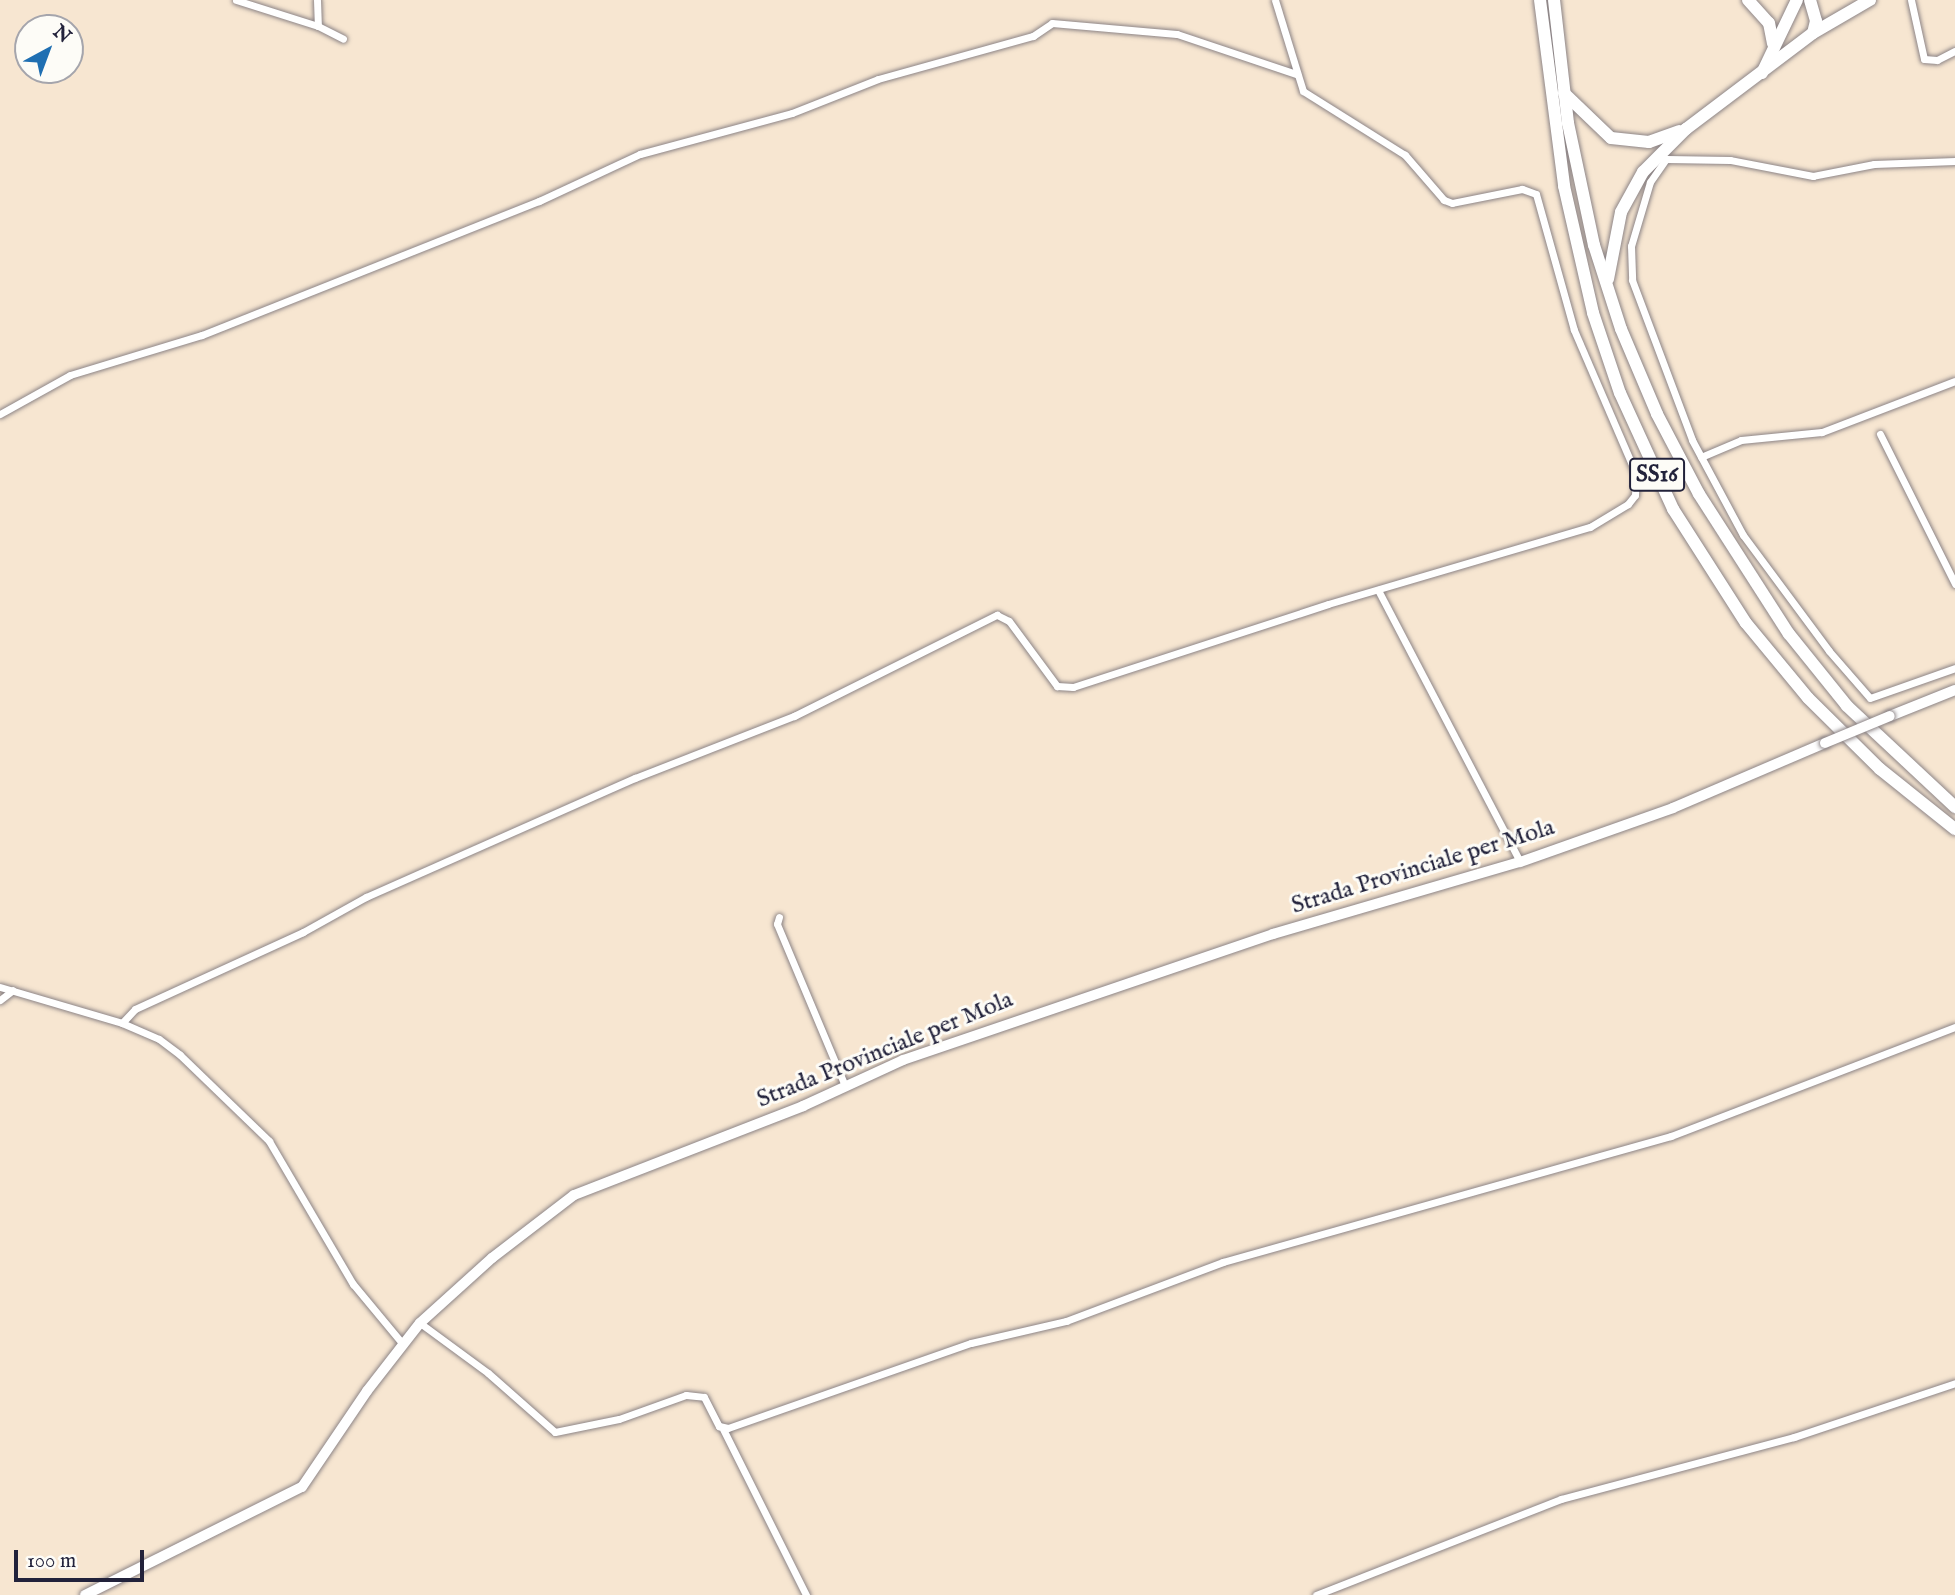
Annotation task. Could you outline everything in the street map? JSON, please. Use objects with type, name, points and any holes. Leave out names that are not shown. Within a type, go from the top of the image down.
[{"type":"highway","name":"SS16","points":[[1540,0],[1564,186],[1592,313],[1620,393],[1673,509],[1746,623],[1799,687],[1880,769],[1955,829]]},
{"type":"highway","name":"SS16","points":[[1554,0],[1564,93],[1580,189],[1608,286],[1657,414],[1750,577],[1847,706],[1955,807]]},
{"type":"highway","points":[[1748,0],[1769,23],[1773,44]]},
{"type":"highway","points":[[1762,74],[1773,44],[1797,0]]},
{"type":"highway","points":[[1810,0],[1816,21],[1813,33]]},
{"type":"highway","points":[[1608,286],[1621,212],[1643,172],[1686,129],[1813,33],[1870,0]]},
{"type":"highway","points":[[1564,93],[1599,128],[1625,142],[1649,142],[1686,129]]},
{"type":"street","points":[[236,0],[318,26],[343,39]]},
{"type":"street","points":[[317,0],[318,26]]},
{"type":"street","points":[[122,1023],[135,1009],[303,932],[366,897],[657,768],[794,716],[998,615],[1009,621],[1057,686],[1065,688],[1606,519],[1635,495],[1636,474],[1574,330],[1536,194],[1522,189],[1452,203],[1444,200],[1405,155],[1303,90],[1275,0]]},
{"type":"street","points":[[1911,0],[1924,59],[1937,60],[1955,51]]},
{"type":"street","points":[[0,414],[70,375],[202,335],[539,201],[640,154],[792,113],[878,79],[1032,36],[1052,23],[1177,33],[1296,74]]},
{"type":"street","points":[[1955,161],[1874,164],[1813,176],[1730,160],[1666,159],[1638,212],[1631,246],[1632,280],[1701,457],[1773,578],[1870,698],[1955,668]]},
{"type":"street","points":[[1701,457],[1741,440],[1822,432],[1955,381]]},
{"type":"street","points":[[1880,434],[1955,584]]},
{"type":"street","points":[[1377,590],[1520,862]]},
{"type":"street","name":"Strada Provinciale per Mola","points":[[85,1595],[302,1487],[402,1343],[420,1323],[492,1258],[574,1195],[903,1060],[1104,989],[1520,862],[1673,808],[1955,690]]},
{"type":"street","points":[[779,917],[777,924],[845,1086]]},
{"type":"street","points":[[0,987],[122,1023],[159,1039],[180,1055],[269,1141],[353,1284],[402,1343]]},
{"type":"street","points":[[0,1000],[13,990]]},
{"type":"street","points":[[723,1429],[971,1342],[1066,1321],[1223,1262],[1671,1136],[1955,1027]]},
{"type":"street","points":[[420,1323],[488,1373],[555,1432],[619,1419],[686,1395],[705,1397],[806,1595]]},
{"type":"street","points":[[1316,1595],[1561,1499],[1794,1437],[1955,1383]]}]
